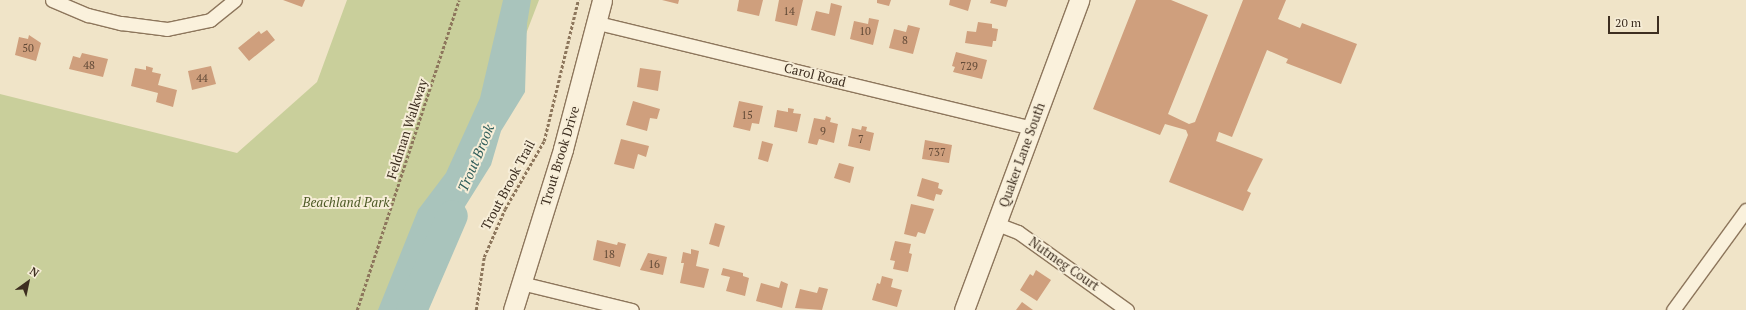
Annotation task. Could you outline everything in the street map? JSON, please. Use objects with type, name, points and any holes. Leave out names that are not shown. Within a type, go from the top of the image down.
[{"type":"main road","name":"Trout Brook Drive","points":[[513,310],[563,149],[598,23],[602,0]]},
{"type":"main road","name":"Quaker Lane South","points":[[964,310],[1079,0]]},
{"type":"street","points":[[52,0],[72,10],[108,20],[167,29],[210,20],[235,0]]},
{"type":"street","name":"Carol Road","points":[[598,23],[1032,128]]},
{"type":"street","points":[[1672,310],[1746,210]]},
{"type":"street","name":"Nutmeg Court","points":[[997,224],[1018,232],[1127,310]]},
{"type":"street","points":[[521,283],[632,310]]},
{"type":"path","name":"Feldman Walkway","points":[[358,310],[459,0]]},
{"type":"path","name":"Trout Brook Trail","points":[[476,310],[484,257],[493,232],[544,141],[578,0]]},
{"type":"green space","name":"Beachland Park","points":[[347,0],[539,0],[420,310],[0,310],[0,94],[237,153],[317,82]]},
{"type":"water","points":[[503,0],[531,0],[527,24],[525,92],[501,131],[491,165],[429,264],[419,285],[414,310],[378,310],[418,210],[446,173],[480,98]]},
{"type":"building","points":[[283,0],[305,0],[302,7]]},
{"type":"building","points":[[662,0],[679,0],[678,4]]},
{"type":"building","points":[[739,0],[763,0],[759,16],[737,11]]},
{"type":"building","points":[[779,0],[803,0],[797,26],[775,21]]},
{"type":"building","points":[[877,0],[891,0],[889,6],[877,3]]},
{"type":"building","points":[[950,0],[971,0],[968,11],[949,5]]},
{"type":"building","points":[[991,0],[1008,0],[1006,7],[990,3]]},
{"type":"building","points":[[1136,0],[1171,0],[1208,15],[1168,114],[1189,124],[1195,122],[1243,0],[1286,0],[1278,19],[1300,28],[1302,23],[1357,44],[1341,84],[1286,63],[1288,59],[1267,50],[1232,137],[1219,132],[1216,141],[1263,159],[1247,191],[1251,193],[1243,211],[1169,182],[1188,135],[1186,130],[1165,124],[1160,135],[1093,109]]},
{"type":"building","points":[[831,3],[842,6],[835,36],[811,30],[816,11],[829,14]]},
{"type":"building","points":[[869,18],[879,20],[873,45],[850,39],[854,21],[868,24]]},
{"type":"building","points":[[978,22],[992,24],[992,28],[998,29],[996,41],[993,41],[992,47],[965,43],[967,31],[976,32]]},
{"type":"building","points":[[908,25],[920,28],[913,54],[889,48],[894,29],[906,32]]},
{"type":"building","points":[[267,30],[275,40],[249,61],[238,48],[259,31],[261,34]]},
{"type":"building","points":[[29,35],[41,43],[36,61],[15,55],[19,37],[28,39]]},
{"type":"building","points":[[956,52],[987,60],[982,79],[953,72],[955,67],[952,66]]},
{"type":"building","points":[[82,53],[108,59],[103,77],[69,69],[73,56],[80,58]]},
{"type":"building","points":[[146,66],[153,68],[152,72],[161,74],[158,85],[177,90],[173,107],[156,102],[158,93],[131,86],[135,68],[146,70]]},
{"type":"building","points":[[211,66],[216,84],[192,90],[188,71]]},
{"type":"building","points":[[640,68],[661,71],[658,91],[637,87]]},
{"type":"building","points":[[633,101],[660,109],[657,119],[650,118],[647,131],[626,125]]},
{"type":"building","points":[[739,101],[763,106],[759,124],[752,123],[750,131],[733,127]]},
{"type":"building","points":[[788,108],[794,109],[793,113],[801,114],[797,132],[774,127],[777,110],[788,112]]},
{"type":"building","points":[[826,116],[831,118],[830,122],[838,124],[834,143],[819,139],[817,145],[808,143],[814,118],[825,120]]},
{"type":"building","points":[[862,126],[867,127],[866,131],[874,133],[870,151],[848,146],[852,128],[861,130]]},
{"type":"building","points":[[621,139],[649,146],[646,157],[638,154],[634,169],[614,164]]},
{"type":"building","points":[[925,140],[952,145],[949,163],[922,159]]},
{"type":"building","points":[[762,141],[773,144],[768,162],[758,159]]},
{"type":"building","points":[[839,163],[854,167],[850,183],[834,178]]},
{"type":"building","points":[[922,178],[939,183],[938,188],[943,190],[941,195],[936,194],[934,201],[917,196]]},
{"type":"building","points":[[911,204],[934,209],[925,234],[918,232],[916,237],[904,234]]},
{"type":"building","points":[[715,223],[725,226],[719,247],[709,244]]},
{"type":"building","points":[[597,240],[617,245],[618,242],[626,244],[620,267],[593,260]]},
{"type":"building","points":[[895,241],[911,244],[909,253],[912,254],[908,272],[893,269],[895,261],[890,260]]},
{"type":"building","points":[[691,249],[699,251],[696,266],[709,269],[704,288],[680,283],[684,263],[681,263],[683,252],[691,254]]},
{"type":"building","points":[[648,253],[667,257],[663,275],[640,270]]},
{"type":"building","points":[[723,268],[743,273],[743,276],[749,278],[745,296],[726,291],[730,277],[721,275]]},
{"type":"building","points":[[1036,270],[1051,280],[1037,301],[1020,290],[1030,274],[1033,276]]},
{"type":"building","points":[[882,276],[893,279],[891,287],[902,290],[897,307],[872,300],[877,283],[880,284]]},
{"type":"building","points":[[781,281],[788,284],[782,308],[756,301],[761,283],[779,288]]},
{"type":"building","points":[[819,287],[828,289],[822,310],[795,308],[800,289],[817,293]]},
{"type":"building","points":[[1022,302],[1033,310],[1016,310]]},
{"type":"waterway","name":"Trout Brook","points":[[411,310],[452,215]]}]
